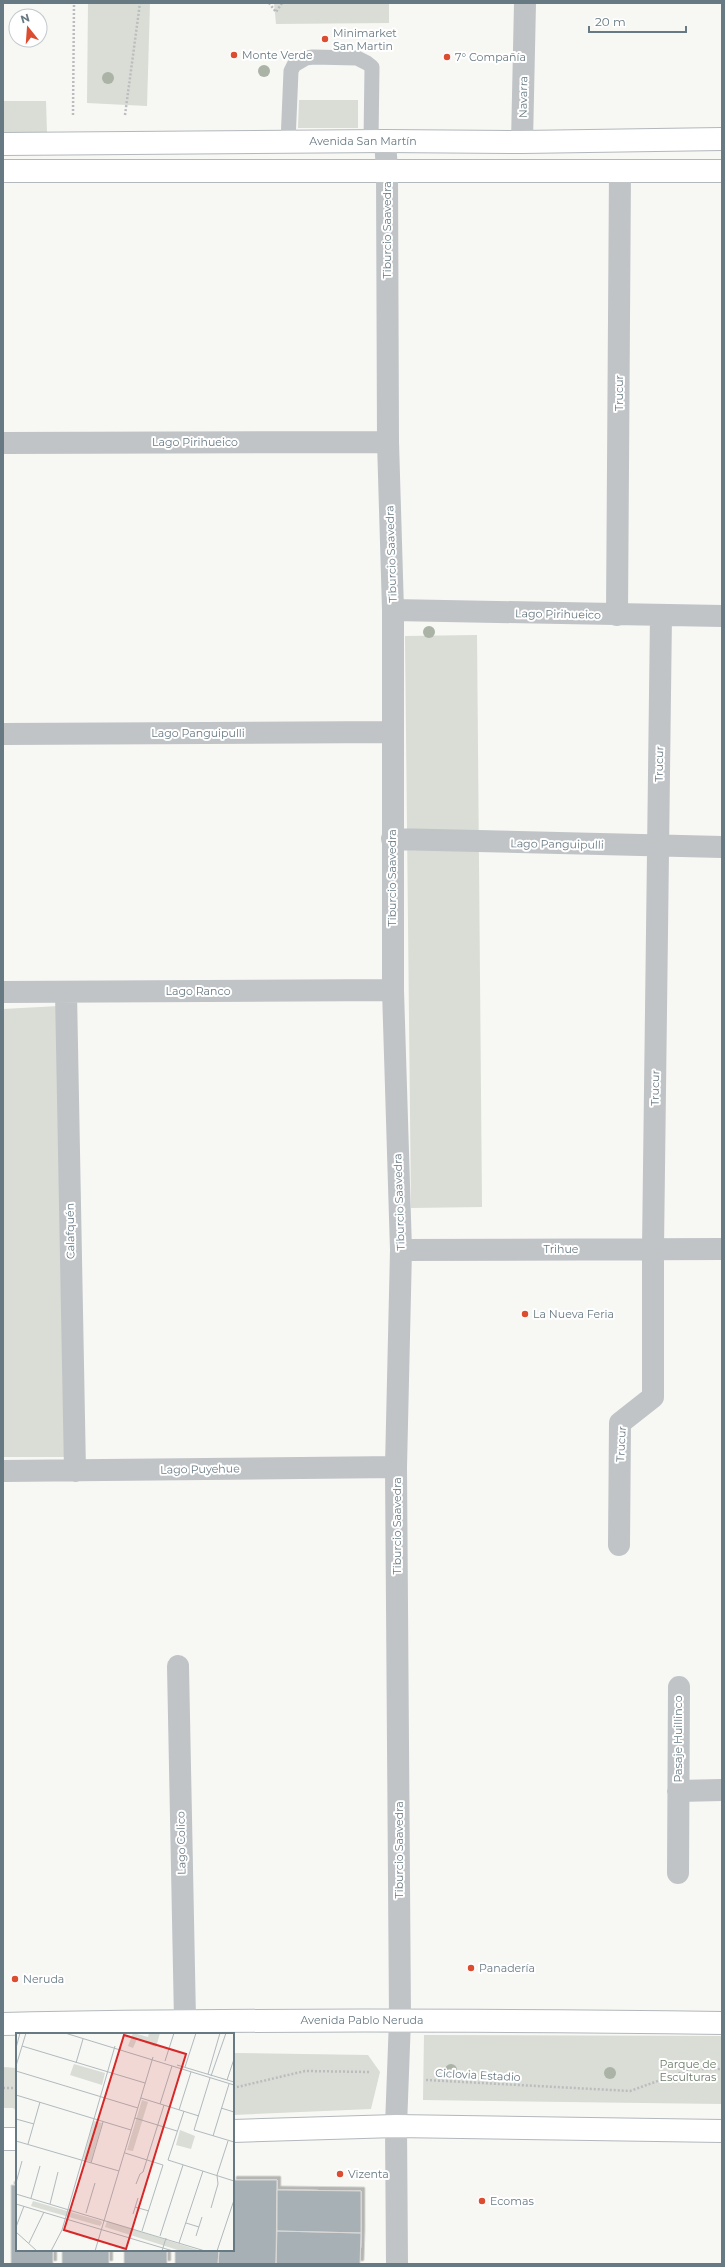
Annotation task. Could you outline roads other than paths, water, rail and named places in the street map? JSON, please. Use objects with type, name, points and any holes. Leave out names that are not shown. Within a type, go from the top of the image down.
[{"type":"main road","name":"Avenida San Martín","points":[[3,144],[378,141],[522,142],[722,139]]},
{"type":"main road","points":[[3,171],[722,171]]},
{"type":"main road","name":"Avenida Pablo Neruda","points":[[3,2024],[185,2020],[400,2020],[722,2023]]},
{"type":"main road","points":[[234,2131],[396,2126],[722,2131]]},
{"type":"main road","points":[[3,2139],[16,2139]]},
{"type":"street","name":"Navarra","points":[[522,142],[525,3]]},
{"type":"street","name":"Tiburcio Saavedra","points":[[378,141],[388,170],[388,442],[393,610],[393,990],[401,1250],[396,1467],[400,2020],[396,2126],[397,2264]]},
{"type":"street","name":"Trucur","points":[[617,615],[620,171]]},
{"type":"street","name":"Lago Pirihueico","points":[[3,443],[388,442]]},
{"type":"street","name":"Lago Pirihueico","points":[[393,610],[722,616]]},
{"type":"street","name":"Trucur","points":[[619,1545],[620,1423],[653,1397],[653,1248],[660,615]]},
{"type":"street","name":"Lago Panguipulli","points":[[3,734],[392,732]]},
{"type":"street","name":"Lago Panguipulli","points":[[392,839],[722,847]]},
{"type":"street","name":"Lago Ranco","points":[[3,992],[393,990]]},
{"type":"street","name":"Calafquén","points":[[66,992],[75,1471]]},
{"type":"street","name":"Trihue","points":[[401,1250],[653,1248],[722,1249]]},
{"type":"street","name":"Lago Puyehue","points":[[3,1471],[396,1467]]},
{"type":"street","name":"Lago Colico","points":[[178,1666],[185,2020]]},
{"type":"street","name":"Pasaje Huillinco","points":[[678,1687],[678,1873]]},
{"type":"street","name":"Pasaje Huillinco","points":[[678,1791],[722,1790]]},
{"type":"lane","points":[[288,142],[291,71],[300,61],[313,57],[357,58],[368,62],[372,68],[378,141]]},
{"type":"place","name":"Minimarket San Martin","points":[[325,39]]},
{"type":"place","name":"Monte Verde","points":[[234,55]]},
{"type":"place","name":"7° Compañía","points":[[447,57]]},
{"type":"place","name":"La Nueva Feria","points":[[525,1314]]},
{"type":"place","name":"Panadería","points":[[471,1968]]},
{"type":"place","name":"Neruda","points":[[15,1979]]},
{"type":"place","name":"Vizenta","points":[[340,2174]]},
{"type":"place","name":"Ecomas","points":[[482,2201]]},
{"type":"park label","name":"Parque de Esculturas","points":[[688,2070]]}]
